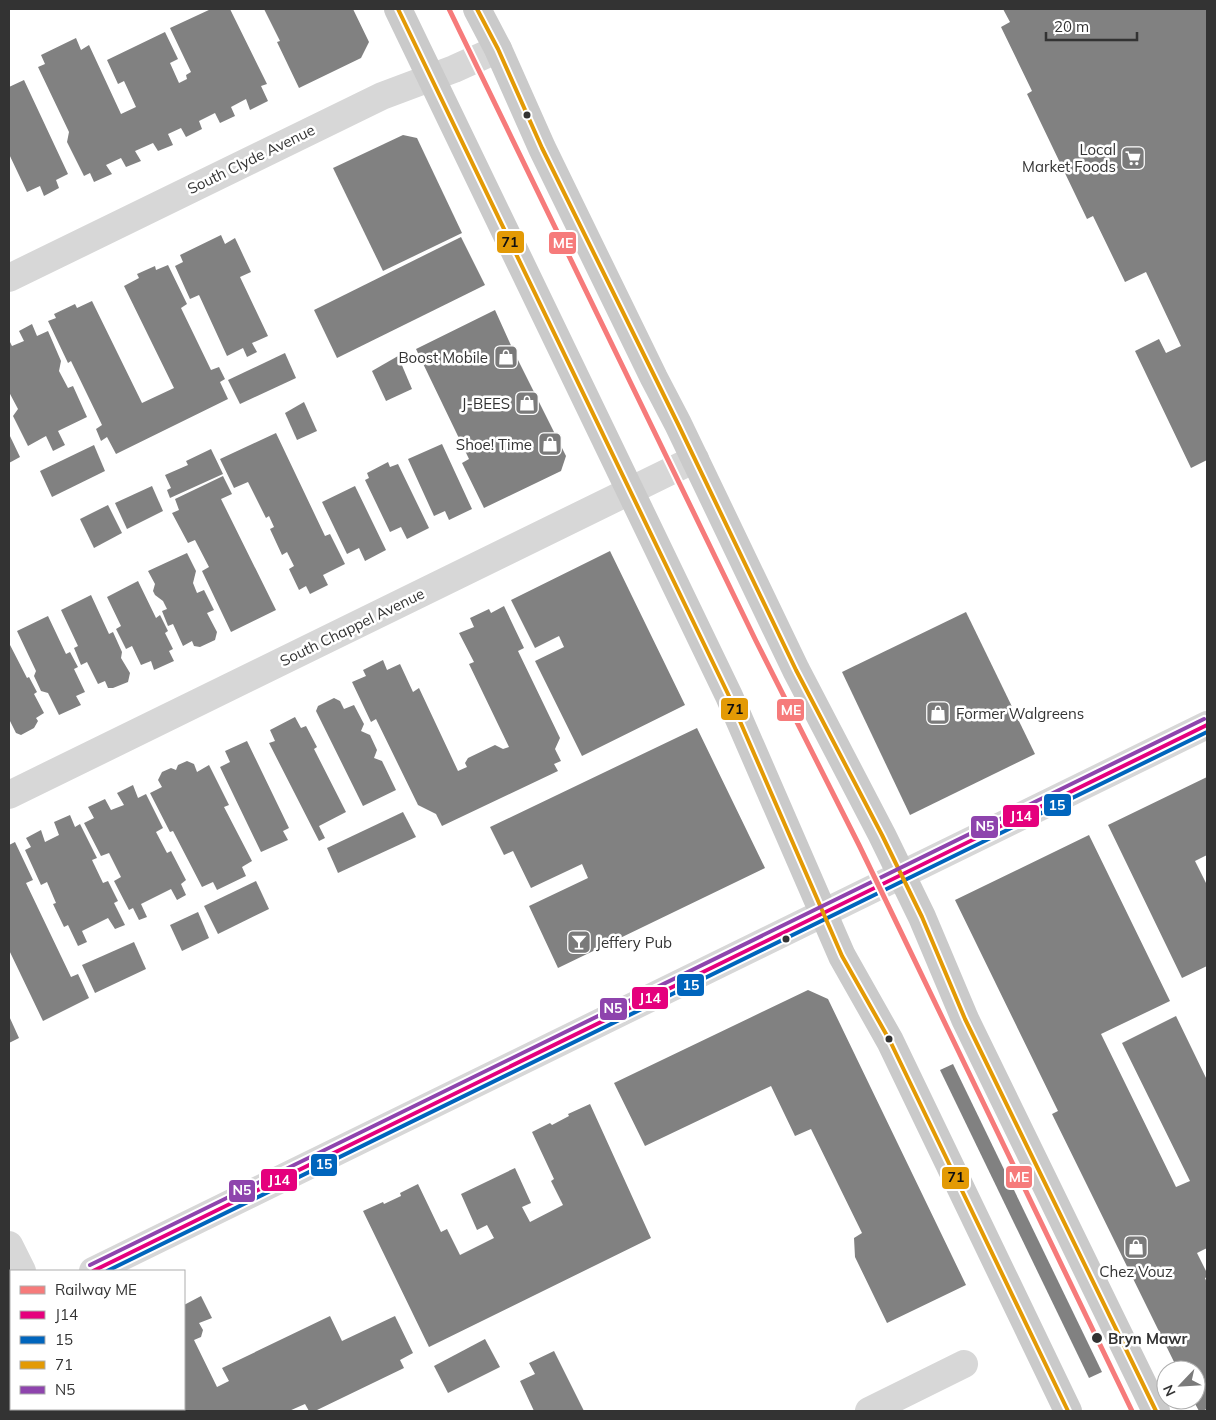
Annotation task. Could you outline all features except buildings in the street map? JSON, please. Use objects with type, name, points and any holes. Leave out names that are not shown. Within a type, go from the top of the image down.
[{"type":"main road","points":[[398,9],[729,696],[842,956],[890,1041],[1068,1411]]},
{"type":"main road","points":[[477,9],[498,48],[542,148],[800,678],[882,834],[922,917],[966,1019],[1156,1411]]},
{"type":"street","name":"South Clyde Avenue","points":[[9,278],[395,90],[454,69],[498,48]]},
{"type":"street","name":"South Chappel Avenue","points":[[9,795],[695,459]]},
{"type":"street","points":[[94,1270],[1207,725]]},
{"type":"street","points":[[9,1244],[22,1270]]},
{"type":"street","points":[[869,1411],[964,1364]]},
{"type":"rail line","name":"ME","points":[[449,9],[756,641],[859,845],[1132,1411]]},
{"type":"transit line","name":"71","points":[[398,9],[729,696],[842,956],[890,1041],[1068,1411]]},
{"type":"transit line","name":"71","points":[[477,9],[498,49],[542,148],[678,424],[796,670],[882,835],[922,917],[965,1019],[1156,1411]]},
{"type":"transit line","name":"N5","points":[[90,1265],[1204,719]]},
{"type":"transit line","name":"J14","points":[[95,1270],[1207,725]]},
{"type":"transit line","name":"15","points":[[109,1270],[1207,732]]},
{"type":"place","name":"Local Market Foods","points":[[1133,158]]},
{"type":"place","name":"Boost Mobile","points":[[506,357]]},
{"type":"place","name":"J-BEES","points":[[527,403]]},
{"type":"place","name":"Shoe! Time","points":[[550,444]]},
{"type":"place","name":"Former Walgreens","points":[[938,713]]},
{"type":"place","name":"Jeffery Pub","points":[[579,942]]},
{"type":"place","name":"Chez Vouz","points":[[1136,1247]]},
{"type":"place","name":"Bryn Mawr","points":[[1097,1338]]}]
